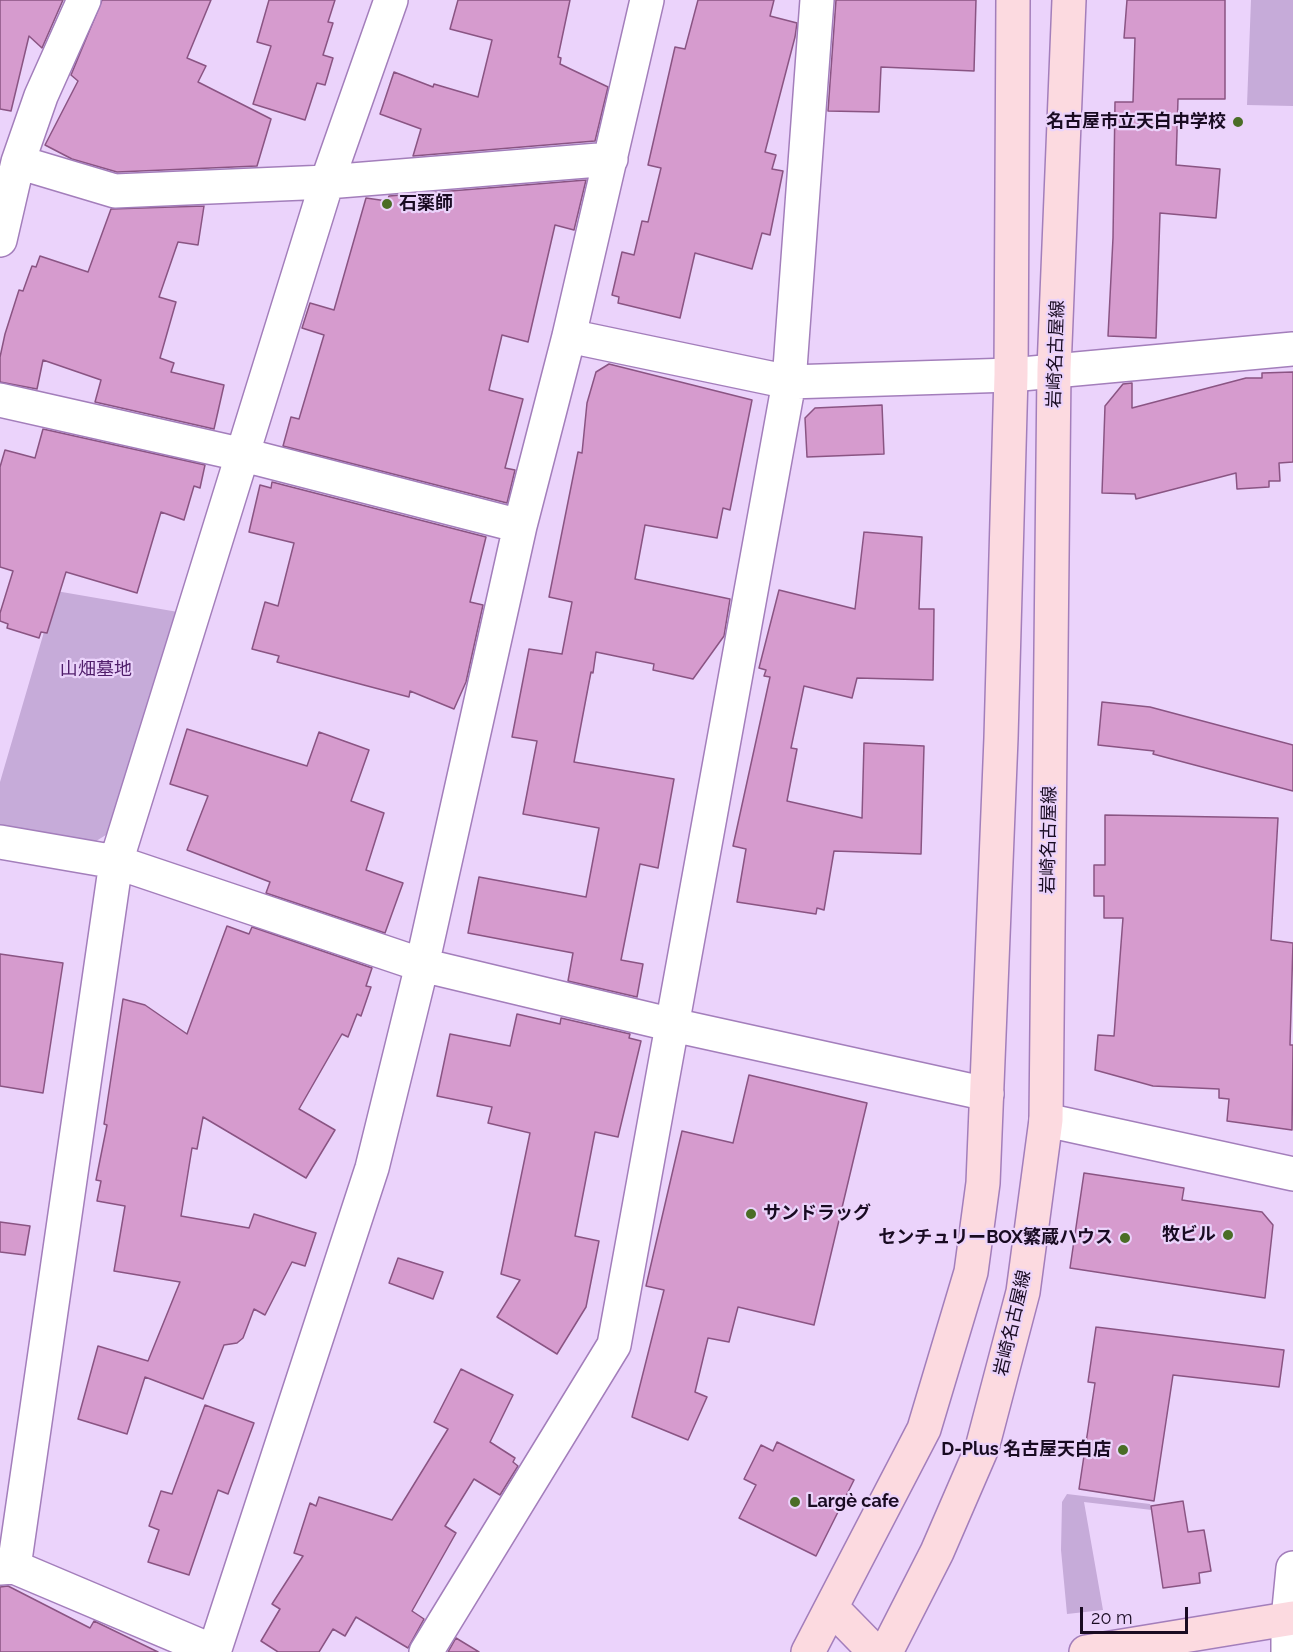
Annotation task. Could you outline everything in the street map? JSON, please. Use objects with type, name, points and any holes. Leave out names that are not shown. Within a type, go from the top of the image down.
[{"type":"main road","points":[[808,1652],[927,1418],[971,1272],[983,1183],[1011,375],[1012,0]]},
{"type":"main road","name":"岩崎名古屋線","points":[[886,1652],[938,1552],[982,1448],[1023,1292],[1046,1120],[1054,369],[1070,0]]},
{"type":"main road","points":[[832,1608],[875,1652]]},
{"type":"main road","points":[[1086,1652],[1290,1618]]},
{"type":"street","points":[[0,240],[18,162],[41,96],[84,0]]},
{"type":"street","points":[[391,0],[327,182],[116,862],[7,1568],[214,1652],[372,1168],[422,965],[520,526],[569,336],[647,0]]},
{"type":"street","points":[[426,1652],[614,1345],[789,382],[817,0]]},
{"type":"street","points":[[18,162],[115,191],[327,182],[611,159]]},
{"type":"street","points":[[569,336],[789,382],[1011,375],[1054,369],[1293,349]]},
{"type":"street","points":[[0,400],[244,455],[520,526]]},
{"type":"street","points":[[0,842],[116,862],[422,965],[673,1025],[987,1094]]},
{"type":"street","points":[[1046,1120],[1293,1174]]},
{"type":"street","points":[[1288,1652],[1293,1568]]},
{"type":"green space","points":[[1251,0],[1293,0],[1293,106],[1247,105]]},
{"type":"green space","name":"山畑墓地","points":[[56,591],[178,612],[109,833],[93,843],[0,828],[0,782]]},
{"type":"green space","points":[[1067,1494],[1150,1504],[1152,1510],[1084,1502],[1103,1610],[1067,1614],[1061,1550],[1062,1502]]},
{"type":"building","points":[[0,0],[63,0],[42,48],[29,36],[11,111],[0,109]]},
{"type":"building","points":[[102,0],[211,0],[187,58],[206,66],[198,82],[271,119],[257,166],[117,172],[72,159],[45,145],[78,81],[71,75]]},
{"type":"building","points":[[269,0],[335,0],[328,22],[333,23],[323,55],[333,58],[325,85],[317,83],[305,120],[253,104],[271,46],[257,42]]},
{"type":"building","points":[[458,0],[570,0],[558,57],[561,58],[560,64],[608,87],[595,141],[413,156],[421,129],[380,114],[394,72],[433,87],[434,84],[478,97],[492,40],[450,29]]},
{"type":"building","points":[[698,0],[774,0],[770,16],[797,23],[765,152],[776,155],[772,169],[783,171],[770,235],[762,233],[752,269],[695,253],[680,318],[618,303],[619,297],[612,295],[622,252],[634,255],[642,221],[648,222],[661,168],[648,165],[675,47],[685,49]]},
{"type":"building","points":[[836,0],[976,0],[974,71],[881,67],[879,112],[828,111]]},
{"type":"building","points":[[1127,0],[1225,0],[1225,99],[1178,99],[1176,165],[1220,169],[1216,218],[1160,213],[1156,338],[1108,336],[1113,238],[1115,102],[1133,102],[1135,38],[1124,38]]},
{"type":"building","points":[[586,180],[574,230],[555,225],[528,342],[502,335],[489,390],[523,399],[505,468],[515,470],[507,503],[283,446],[291,417],[299,419],[324,335],[302,328],[310,303],[334,310],[366,198],[387,201],[389,196]]},
{"type":"building","points":[[204,206],[198,245],[178,242],[159,297],[176,302],[160,358],[174,363],[171,372],[224,385],[214,429],[95,402],[101,380],[43,360],[37,389],[0,382],[0,357],[5,334],[19,290],[23,291],[32,266],[36,267],[40,256],[88,272],[111,209]]},
{"type":"building","points":[[609,364],[752,400],[730,510],[723,508],[717,538],[645,525],[635,579],[730,599],[724,636],[693,679],[653,670],[654,664],[596,652],[593,673],[591,672],[574,762],[674,779],[658,868],[640,864],[621,960],[643,964],[637,997],[568,981],[573,953],[468,933],[479,877],[586,897],[599,828],[523,814],[537,741],[512,737],[529,649],[562,654],[572,602],[549,597],[578,452],[582,453],[587,403],[596,372]]},
{"type":"building","points":[[1293,372],[1293,462],[1279,463],[1280,481],[1269,481],[1269,487],[1237,489],[1236,473],[1136,499],[1135,494],[1102,493],[1105,406],[1123,384],[1132,383],[1132,408],[1246,378],[1262,378],[1262,373]]},
{"type":"building","points":[[882,405],[884,454],[807,457],[805,418],[815,408]]},
{"type":"building","points":[[43,429],[205,465],[200,488],[194,486],[184,520],[161,512],[137,593],[66,572],[47,633],[41,632],[39,638],[7,628],[8,624],[0,621],[0,613],[13,571],[0,567],[0,467],[5,450],[35,458]]},
{"type":"building","points":[[272,482],[486,537],[470,602],[483,605],[466,682],[454,709],[410,691],[409,697],[277,662],[279,656],[252,649],[265,602],[278,606],[294,543],[249,532],[260,485],[271,488]]},
{"type":"building","points":[[864,532],[922,537],[919,609],[934,609],[933,680],[857,678],[852,698],[804,686],[791,748],[797,749],[787,801],[862,818],[864,743],[924,746],[921,854],[834,851],[824,910],[817,908],[816,914],[737,902],[746,849],[733,846],[770,677],[764,676],[766,670],[759,668],[779,590],[855,609]]},
{"type":"building","points":[[1102,702],[1150,707],[1293,745],[1293,791],[1153,754],[1154,751],[1098,745]]},
{"type":"building","points":[[187,729],[307,766],[319,732],[369,750],[351,801],[384,813],[366,870],[403,883],[385,933],[266,893],[270,882],[187,850],[208,796],[170,784]]},
{"type":"building","points":[[1105,815],[1278,818],[1271,940],[1293,943],[1290,1045],[1293,1045],[1292,1130],[1227,1121],[1229,1099],[1219,1098],[1219,1089],[1153,1086],[1095,1070],[1098,1035],[1114,1036],[1123,918],[1104,918],[1104,896],[1094,896],[1094,865],[1105,865]]},
{"type":"building","points":[[227,926],[249,934],[252,927],[372,968],[366,986],[371,987],[361,1016],[357,1014],[348,1037],[342,1034],[299,1109],[335,1130],[306,1178],[203,1117],[197,1149],[192,1148],[181,1216],[249,1228],[254,1214],[316,1233],[305,1266],[292,1262],[265,1315],[254,1309],[243,1338],[237,1343],[224,1345],[203,1399],[145,1377],[127,1434],[78,1419],[98,1346],[148,1361],[180,1282],[114,1271],[125,1206],[97,1201],[101,1181],[96,1180],[107,1125],[104,1124],[123,999],[145,1005],[187,1034]]},
{"type":"building","points":[[0,954],[63,963],[43,1093],[0,1086]]},
{"type":"building","points":[[517,1014],[560,1024],[561,1018],[630,1034],[629,1038],[641,1041],[618,1137],[595,1132],[575,1236],[599,1241],[586,1307],[557,1354],[497,1317],[520,1280],[501,1274],[530,1133],[488,1123],[492,1107],[437,1096],[450,1034],[510,1046]]},
{"type":"building","name":"サンドラッグ","points":[[749,1075],[867,1103],[814,1325],[738,1307],[729,1342],[708,1338],[695,1392],[707,1397],[688,1440],[632,1417],[664,1290],[646,1286],[682,1131],[733,1143]]},
{"type":"building","points":[[1084,1173],[1184,1188],[1182,1200],[1262,1212],[1273,1225],[1265,1298],[1070,1268]]},
{"type":"building","points":[[0,1222],[30,1226],[25,1255],[0,1252]]},
{"type":"building","points":[[398,1258],[443,1272],[433,1299],[389,1283]]},
{"type":"building","points":[[1096,1327],[1284,1350],[1279,1387],[1173,1375],[1154,1501],[1079,1489],[1095,1383],[1088,1382]]},
{"type":"building","points":[[461,1369],[513,1395],[490,1442],[515,1458],[513,1462],[518,1466],[500,1495],[474,1479],[445,1526],[456,1533],[412,1611],[424,1619],[408,1648],[356,1617],[345,1636],[333,1629],[319,1652],[278,1652],[261,1641],[280,1609],[272,1604],[303,1556],[294,1553],[310,1503],[316,1506],[319,1497],[392,1520],[448,1429],[434,1422]]},
{"type":"building","points":[[205,1405],[254,1423],[228,1494],[218,1490],[189,1575],[148,1562],[159,1530],[149,1526],[161,1491],[172,1494]]},
{"type":"building","name":"Largè cafe","points":[[777,1442],[854,1480],[816,1556],[739,1518],[756,1485],[744,1479],[761,1445],[773,1451]]},
{"type":"building","points":[[1183,1501],[1188,1532],[1204,1530],[1211,1571],[1199,1573],[1200,1583],[1163,1588],[1151,1506]]},
{"type":"building","points":[[8,1586],[90,1628],[94,1621],[158,1652],[0,1652],[0,1587]]},
{"type":"building","points":[[456,1638],[479,1652],[448,1652]]},
{"type":"place","name":"名古屋市立天白中学校","points":[[1238,122]]},
{"type":"place","name":"石薬師","points":[[387,204]]},
{"type":"place","name":"サンドラッグ","points":[[751,1214]]},
{"type":"place","name":"牧ビル","points":[[1228,1235]]},
{"type":"place","name":"センチュリーBOX繁蔵ハウス","points":[[1125,1238]]},
{"type":"place","name":"D-Plus 名古屋天白店","points":[[1123,1450]]},
{"type":"place","name":"Largè cafe","points":[[795,1502]]}]
